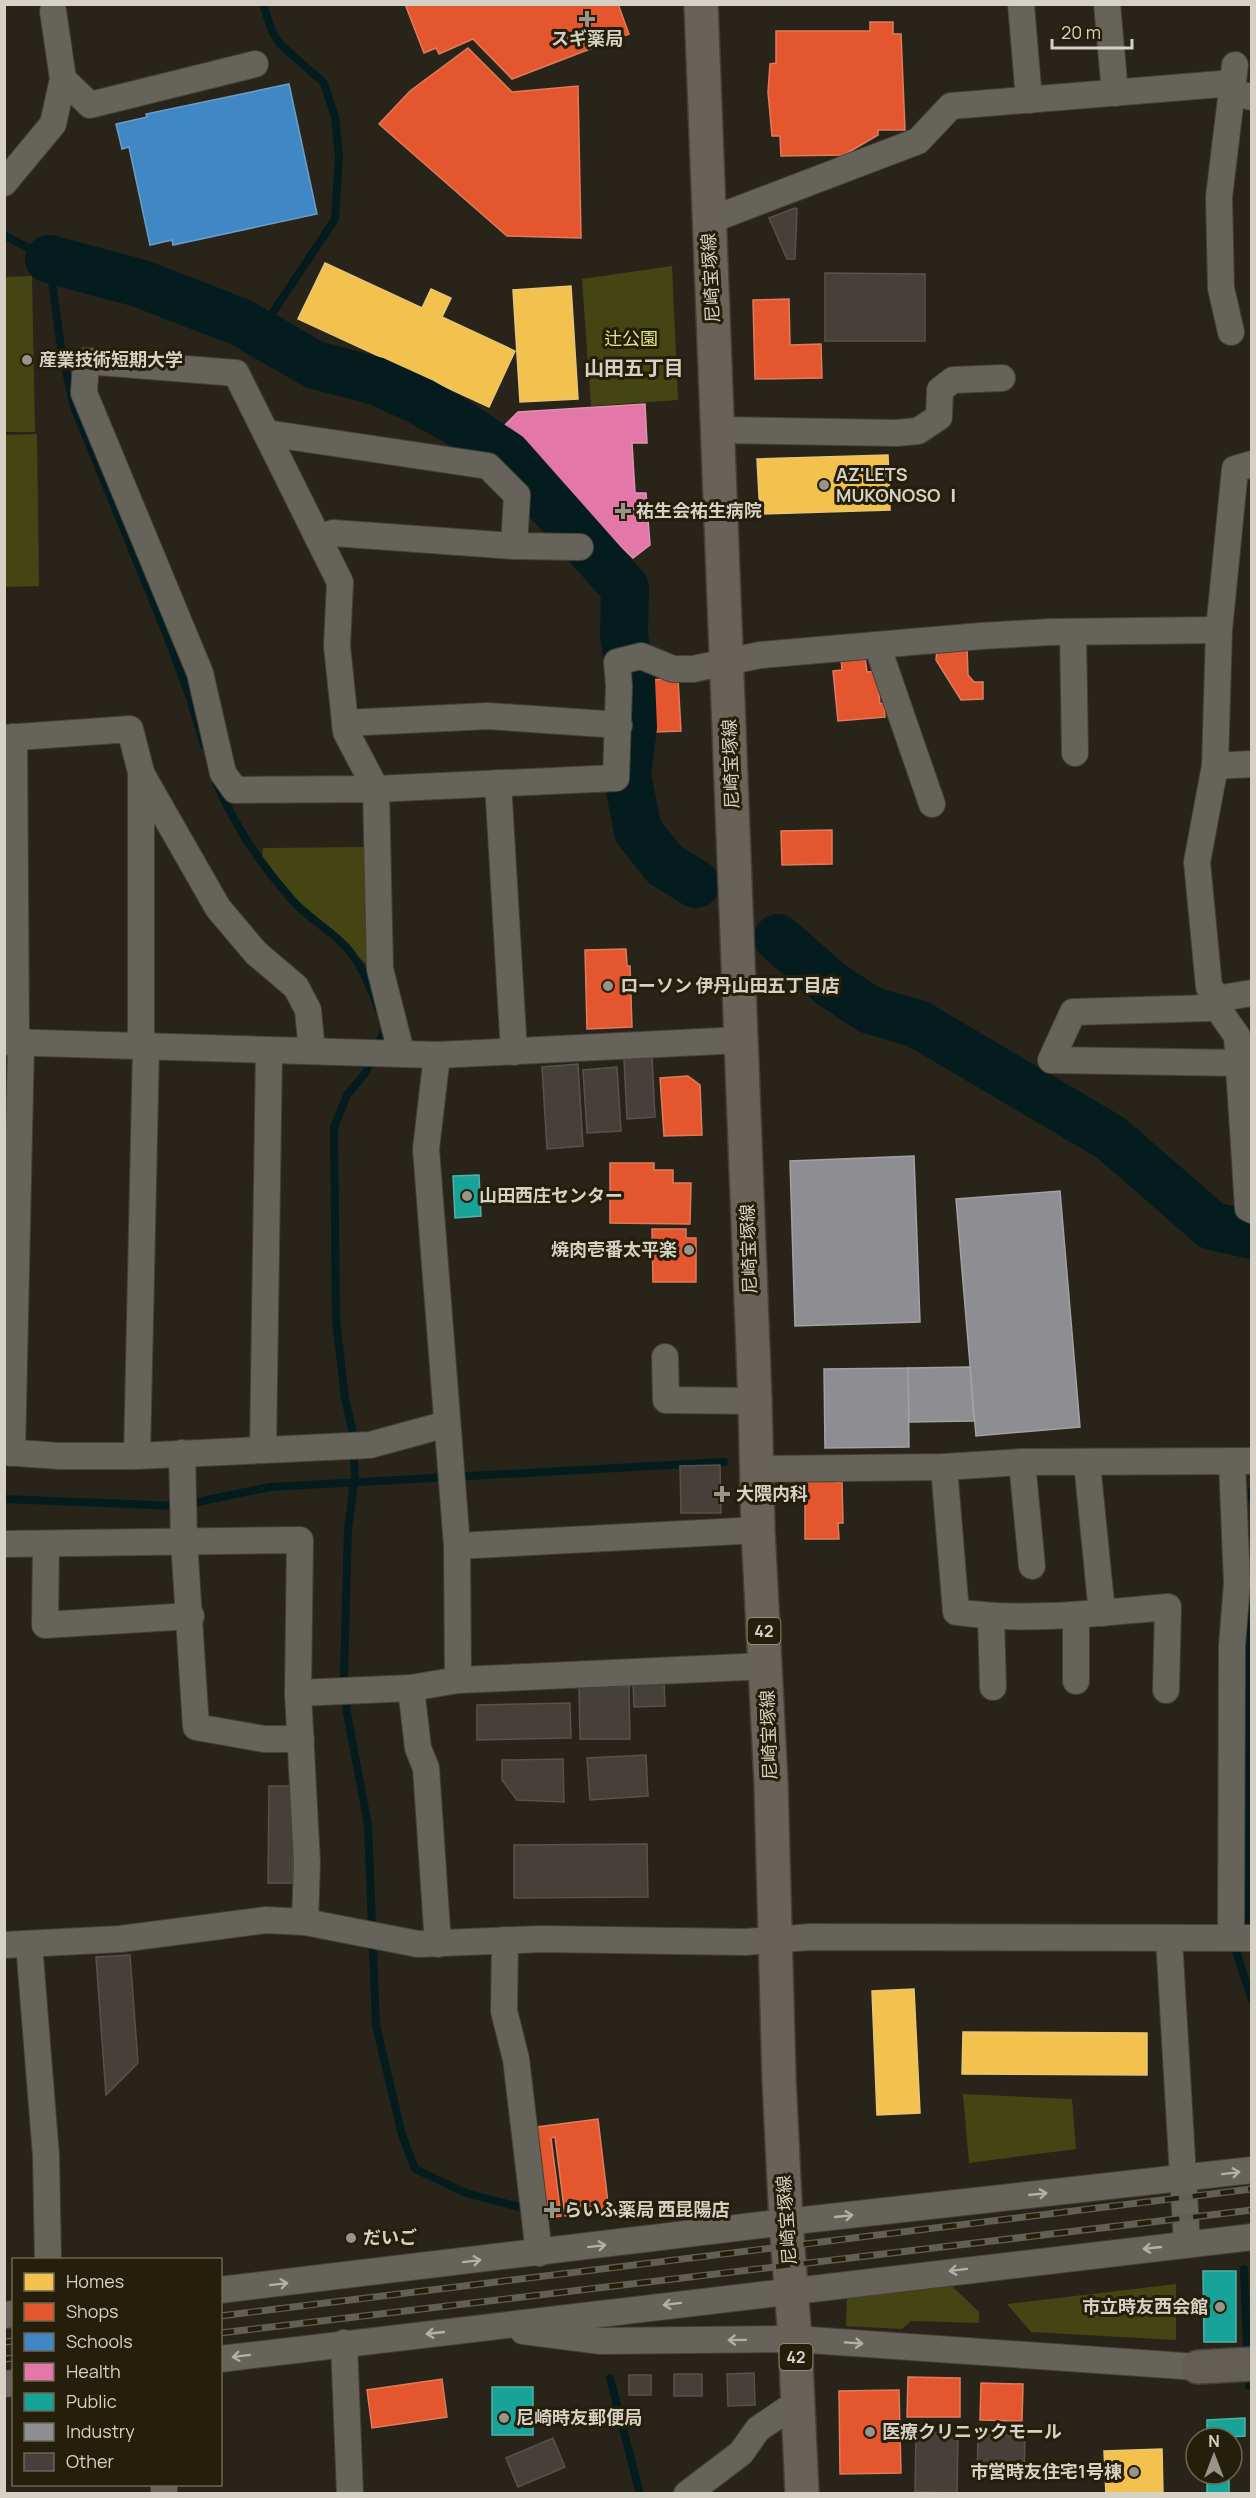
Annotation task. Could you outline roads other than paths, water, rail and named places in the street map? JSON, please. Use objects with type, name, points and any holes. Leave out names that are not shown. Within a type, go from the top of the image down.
[{"type":"main road","name":"尼崎宝塚線","points":[[701,4],[755,1401],[758,1530],[767,1666],[786,2222],[795,2339],[802,2493]]},
{"type":"street","points":[[1021,4],[1029,100]]},
{"type":"street","points":[[1107,4],[1115,93]]},
{"type":"street","points":[[4,183],[53,124],[63,79],[53,11]]},
{"type":"street","points":[[63,79],[90,105],[255,64]]},
{"type":"street","points":[[1223,329],[1221,288],[1214,261],[1219,197],[1242,95],[1234,65]]},
{"type":"street","points":[[708,221],[918,141],[951,106],[1221,84],[1242,95]]},
{"type":"street","points":[[383,1052],[376,789],[346,732],[337,646],[340,582],[236,373],[86,361],[84,393],[200,673],[223,773],[235,790],[376,789],[616,778],[619,725],[617,662],[641,656],[673,669],[693,669],[727,660],[1028,633],[1219,630]]},
{"type":"street","points":[[718,430],[896,433],[918,431],[939,417],[940,390],[953,380],[1002,378]]},
{"type":"street","points":[[266,433],[488,466],[517,495],[514,546]]},
{"type":"street","points":[[1214,1003],[1215,995],[1209,987],[1202,933],[1197,862],[1215,766],[1219,630],[1235,469],[1251,465]]},
{"type":"street","points":[[319,540],[333,533],[514,546],[580,547]]},
{"type":"street","points":[[1074,634],[1075,753]]},
{"type":"street","points":[[877,645],[932,804]]},
{"type":"street","points":[[345,723],[488,716],[619,725]]},
{"type":"street","points":[[136,1456],[144,1047],[141,772],[130,729],[9,738],[14,1042],[8,1453],[136,1456],[370,1445],[447,1424]]},
{"type":"street","points":[[1215,766],[1251,764]]},
{"type":"street","points":[[141,772],[218,908],[256,953],[296,987],[308,1010],[312,1052]]},
{"type":"street","points":[[498,783],[514,1052]]},
{"type":"street","points":[[1240,1063],[1050,1060],[1073,1012],[1210,1008],[1222,998],[1251,993]]},
{"type":"street","points":[[1214,1003],[1244,1035],[1240,1063],[1248,1208],[1251,1210]]},
{"type":"street","points":[[14,1042],[269,1052],[383,1052],[437,1055],[741,1040]]},
{"type":"street","points":[[263,1449],[269,1052]]},
{"type":"street","points":[[437,1055],[426,1149],[457,1546],[458,1680]]},
{"type":"street","points":[[665,1357],[666,1400],[755,1401]]},
{"type":"street","points":[[182,1453],[184,1541],[191,1616],[196,1727],[264,1739],[301,1740]]},
{"type":"street","points":[[48,2258],[46,2156],[17,1945],[120,1939],[266,1920],[305,1922],[418,1944],[505,1940],[745,1942],[776,1938],[1241,1938],[1232,1646],[1242,1461],[1022,1462],[945,1467],[757,1469]]},
{"type":"street","points":[[1022,1462],[1032,1566]]},
{"type":"street","points":[[1087,1463],[1102,1613]]},
{"type":"street","points":[[945,1467],[956,1612],[991,1617],[1076,1615],[1167,1607],[1166,1690]]},
{"type":"street","points":[[457,1546],[758,1530]]},
{"type":"street","points":[[4,1544],[300,1540],[298,1693],[307,1863],[305,1922]]},
{"type":"street","points":[[46,1545],[45,1625],[191,1616]]},
{"type":"street","points":[[1076,1615],[1076,1681]]},
{"type":"street","points":[[991,1617],[993,1686]]},
{"type":"street","points":[[298,1693],[411,1688],[458,1680],[767,1666]]},
{"type":"street","points":[[411,1688],[418,1748],[426,1768],[438,1944]]},
{"type":"street","points":[[1169,1939],[1181,2178],[1187,2244]]},
{"type":"street","points":[[505,1940],[504,2011],[516,2059],[539,2253]]},
{"type":"street","points":[[222,2290],[786,2222],[1251,2170]]},
{"type":"street","points":[[222,2359],[792,2289],[1251,2237]]},
{"type":"street","points":[[493,2326],[601,2342],[795,2339],[1198,2367],[1251,2364]]},
{"type":"street","points":[[344,2343],[350,2493]]},
{"type":"street","points":[[687,2493],[741,2453],[758,2429],[798,2402]]},
{"type":"waterway","points":[[259,333],[335,219],[339,155],[335,117],[324,83],[280,44],[272,31],[263,4]]},
{"type":"waterway","points":[[4,235],[49,259],[61,348],[74,407],[168,638],[204,745]]},
{"type":"waterway","points":[[49,259],[139,283],[240,322],[315,365],[376,381],[420,401],[459,423],[507,455],[625,588],[624,634],[631,680],[633,727],[627,775],[638,831],[665,865],[696,884]]},
{"type":"waterway","points":[[214,777],[238,827],[259,858],[293,901],[351,953],[365,976],[378,1008]]},
{"type":"waterway","points":[[778,938],[832,985],[870,1010],[918,1024],[1111,1138],[1212,1226],[1252,1235]]},
{"type":"waterway","points":[[383,1023],[385,1029],[366,1072],[347,1095],[334,1127],[336,1320],[345,1398],[352,1429],[355,1475],[348,1529],[344,1675],[347,1713],[368,1825],[376,2025],[402,2135],[415,2169],[466,2193],[519,2207]]},
{"type":"waterway","points":[[4,1499],[178,1506],[270,1487],[724,1462]]},
{"type":"waterway","points":[[1252,1491],[1252,1498]]},
{"type":"waterway","points":[[1247,1925],[1247,1681],[1252,1609]]},
{"type":"waterway","points":[[1235,1948],[1252,2000]]},
{"type":"waterway","points":[[1244,2269],[1247,2348]]},
{"type":"waterway","points":[[610,2378],[640,2494]]},
{"type":"railway","points":[[222,2316],[1252,2189]]},
{"type":"railway","points":[[222,2333],[1252,2210]]},
{"type":"railway","points":[[4,2342],[12,2341]]},
{"type":"railway","points":[[4,2359],[12,2358]]},
{"type":"place","name":"スギ薬局","points":[[587,19]]},
{"type":"place","name":"産業技術短期大学","points":[[27,360]]},
{"type":"place","name":"AZ'LETS MUKONOSO Ⅰ","points":[[824,485]]},
{"type":"place","name":"祐生会祐生病院","points":[[623,511]]},
{"type":"place","name":"ローソン 伊丹山田五丁目店","points":[[608,986]]},
{"type":"place","name":"山田西庄センター","points":[[467,1196]]},
{"type":"place","name":"焼肉壱番太平楽","points":[[689,1250]]},
{"type":"place","name":"大隈内科","points":[[722,1494]]},
{"type":"place","name":"らいふ薬局 西昆陽店","points":[[552,2210]]},
{"type":"place","name":"だいご","points":[[351,2238]]},
{"type":"place","name":"市立時友西会館","points":[[1220,2307]]},
{"type":"place","name":"尼崎時友郵便局","points":[[504,2418]]},
{"type":"place","name":"医療クリニックモール","points":[[870,2432]]},
{"type":"place","name":"市営時友住宅1号棟","points":[[1134,2472]]},
{"type":"district","name":"山田五丁目","points":[[634,368]]},
{"type":"park label","name":"辻公園","points":[[631,339]]}]
